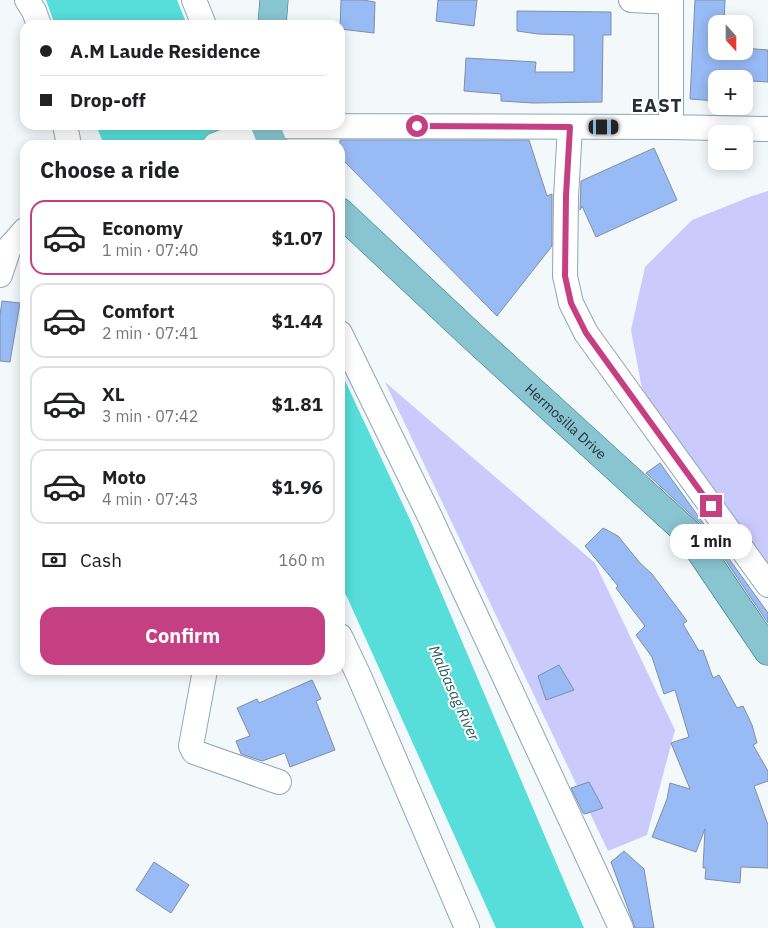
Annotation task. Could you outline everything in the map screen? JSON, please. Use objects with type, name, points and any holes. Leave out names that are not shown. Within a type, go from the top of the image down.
[{"type":"main road","points":[[272,20],[274,0]]},
{"type":"main road","name":"Hermosilla Drive","points":[[345,217],[471,335],[688,533],[768,650]]},
{"type":"street","points":[[26,0],[34,11],[37,20]]},
{"type":"street","points":[[194,0],[202,20]]},
{"type":"street","points":[[631,0],[671,1],[671,127]]},
{"type":"street","points":[[345,126],[768,129]]},
{"type":"street","points":[[570,127],[566,196],[565,276],[571,303],[586,333],[768,585]]},
{"type":"street","points":[[228,140],[253,130]]},
{"type":"street","points":[[0,275],[9,248],[20,236]]},
{"type":"street","points":[[345,343],[426,508],[620,928]]},
{"type":"street","points":[[345,647],[467,928]]},
{"type":"street","points":[[204,675],[191,746],[194,752],[279,782]]},
{"type":"shaded area","points":[[768,191],[768,576],[676,450],[642,389],[631,330],[645,267],[692,220]]},
{"type":"shaded area","points":[[385,382],[595,563],[675,730],[647,835],[608,851]]},
{"type":"water","points":[[46,0],[177,0],[185,20],[53,20]]},
{"type":"water","points":[[98,130],[231,130],[236,140],[102,140]]},
{"type":"water","name":"Malbasag River","points":[[345,381],[412,524],[584,928],[496,928],[345,594]]},
{"type":"building","points":[[341,0],[375,2],[374,33],[345,30],[345,20],[340,20]]},
{"type":"building","points":[[438,0],[477,0],[474,26],[436,21]]},
{"type":"building","points":[[695,0],[725,0],[724,15],[708,15],[708,60],[753,60],[753,49],[768,50],[768,82],[753,81],[753,70],[708,70],[708,100],[690,99]]},
{"type":"building","points":[[517,11],[611,12],[611,35],[603,35],[602,102],[533,103],[501,101],[501,94],[464,91],[466,58],[536,62],[535,72],[574,72],[574,35],[538,34],[517,31]]},
{"type":"building","points":[[345,140],[529,140],[547,196],[552,194],[552,246],[497,316],[345,162]]},
{"type":"building","points":[[654,148],[677,200],[596,237],[582,206],[580,210],[581,181]]},
{"type":"building","points":[[2,301],[20,303],[10,362],[0,361],[0,315]]},
{"type":"building","points":[[660,463],[768,613],[768,623],[701,524],[646,473]]},
{"type":"building","points":[[603,528],[618,536],[640,563],[652,574],[687,621],[683,624],[699,651],[703,650],[713,678],[719,675],[737,708],[743,706],[752,725],[757,743],[753,745],[768,771],[768,781],[754,786],[768,825],[768,868],[741,867],[740,883],[705,879],[706,868],[703,868],[705,829],[696,852],[652,837],[667,799],[670,783],[690,789],[671,743],[689,737],[675,690],[664,694],[652,657],[636,635],[645,626],[616,588],[618,586],[585,546]]},
{"type":"building","points":[[559,665],[574,690],[546,700],[538,676]]},
{"type":"building","points":[[312,680],[321,699],[316,701],[335,750],[290,767],[285,753],[262,761],[241,754],[236,741],[250,736],[237,708],[257,699],[259,703]]},
{"type":"building","points":[[589,782],[603,808],[585,814],[571,788]]},
{"type":"building","points":[[624,851],[644,869],[654,928],[635,928],[611,862]]},
{"type":"building","points":[[154,862],[189,885],[171,913],[136,890]]},
{"type":"district","name":"EAST","points":[[657,105]]},
{"type":"route","points":[[417,126],[570,127],[566,196],[565,276],[571,303],[586,333],[711,506]]}]
